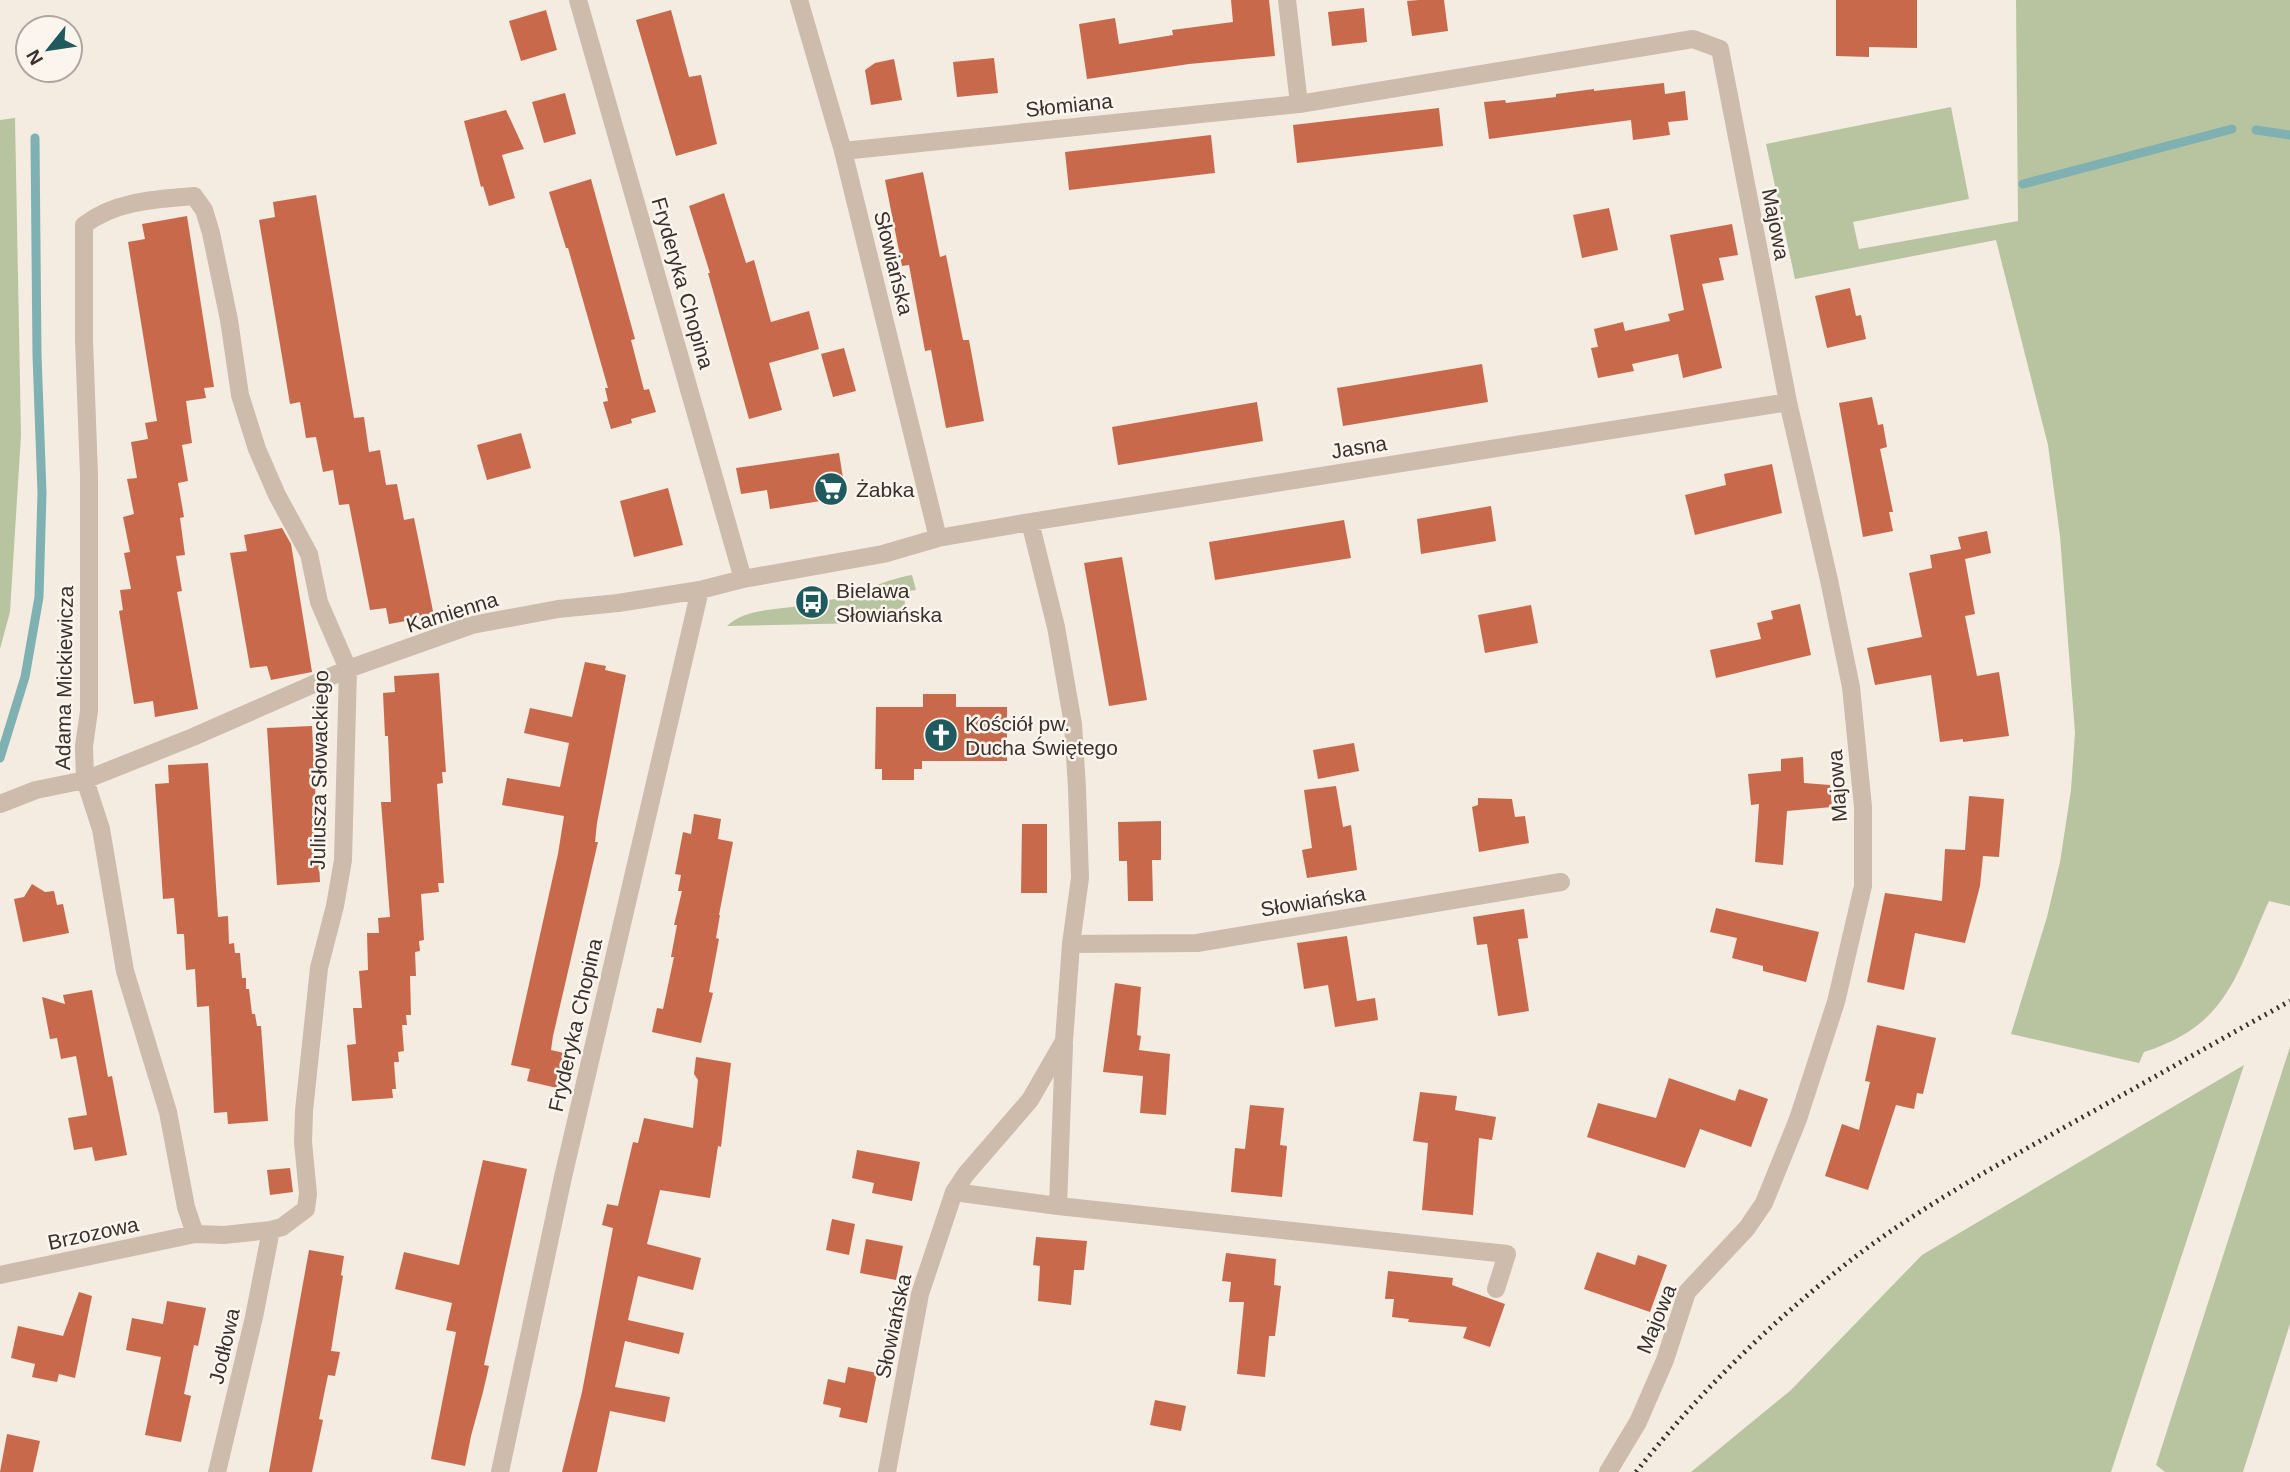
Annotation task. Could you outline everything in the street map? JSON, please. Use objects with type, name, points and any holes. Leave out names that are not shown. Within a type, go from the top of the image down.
[{"type":"street","name":"Fryderyka Chopina","points":[[578,0],[743,579]]},
{"type":"street","name":"Słowiańska","points":[[799,0],[843,151],[938,538]]},
{"type":"street","points":[[1287,0],[1299,104]]},
{"type":"street","name":"Słomiana","points":[[843,151],[1299,104],[1693,39],[1720,49]]},
{"type":"street","name":"Majowa","points":[[1608,1472],[1638,1422],[1665,1360],[1687,1292],[1746,1228],[1763,1203],[1798,1119],[1836,1002],[1863,886],[1863,807],[1851,687],[1788,402],[1720,49]]},
{"type":"street","name":"Juliusza Słowackiego","points":[[146,201],[194,197],[204,210],[229,320],[240,395],[257,449],[277,495],[309,554],[319,602],[348,669],[343,860],[335,906],[319,968],[304,1111],[303,1142],[308,1194],[306,1209],[282,1227],[271,1230]]},
{"type":"street","name":"Adama Mickiewicza","points":[[146,201],[113,207],[96,215],[84,225],[84,340],[89,475],[89,711],[84,746],[85,780],[101,829],[125,971],[168,1112],[186,1207],[195,1234]]},
{"type":"street","name":"Jasna","points":[[938,538],[1788,402]]},
{"type":"street","name":"Słowiańska","points":[[1030,522],[1056,627],[1073,724],[1080,878],[1071,944],[1064,1041],[1058,1206]]},
{"type":"street","name":"Kamienna","points":[[0,804],[36,790],[85,780],[193,737],[348,669],[472,625],[558,608],[618,603],[700,590],[743,579],[883,554],[938,538]]},
{"type":"street","name":"Fryderyka Chopina","points":[[500,1472],[563,1177],[700,590]]},
{"type":"street","name":"Słowiańska","points":[[1071,944],[1198,943],[1561,882]]},
{"type":"street","name":"Słowiańska","points":[[887,1472],[920,1294],[954,1192],[965,1174],[1030,1100],[1064,1041]]},
{"type":"street","points":[[954,1192],[1058,1206],[1507,1254],[1496,1289]]},
{"type":"street","points":[[195,1234],[224,1235],[271,1230]]},
{"type":"street","name":"Jodłowa","points":[[217,1472],[254,1317],[271,1230]]},
{"type":"street","name":"Brzozowa","points":[[0,1275],[195,1234]]},
{"type":"green space","points":[[2016,0],[2290,0],[2290,906],[2269,901],[2237,974],[2212,1012],[2195,1027],[2172,1041],[2144,1052],[2139,1063],[2011,1034],[2047,917],[2060,862],[2071,790],[2075,733],[2060,536],[2048,445],[1996,240],[1795,279],[1766,144],[1951,107],[1969,199],[1853,222],[1859,249],[2018,221]]},
{"type":"green space","points":[[15,118],[21,435],[10,612],[0,649],[0,120]]},
{"type":"green space","points":[[912,575],[916,590],[903,592],[908,622],[727,626],[742,616],[760,611],[799,606],[800,613],[824,608],[824,601]]},
{"type":"green space","points":[[2290,1047],[2290,1324],[2243,1472],[2165,1472],[2156,1465]]},
{"type":"green space","points":[[2244,1065],[2111,1472],[1691,1472],[1791,1390],[1922,1255]]},
{"type":"building","points":[[1231,0],[1269,0],[1275,56],[1189,64],[1087,79],[1079,24],[1115,18],[1119,44],[1173,35],[1172,30],[1233,22]]},
{"type":"building","points":[[1444,0],[1448,31],[1412,36],[1407,1]]},
{"type":"building","points":[[1836,0],[1917,0],[1917,48],[1869,47],[1869,57],[1836,56]]},
{"type":"building","points":[[1364,8],[1367,42],[1332,46],[1328,12]]},
{"type":"building","points":[[546,10],[557,50],[521,61],[509,21]]},
{"type":"building","points":[[671,10],[689,77],[701,75],[717,144],[676,156],[636,20]]},
{"type":"building","points":[[994,58],[998,93],[957,97],[953,62]]},
{"type":"building","points":[[894,59],[902,100],[871,105],[865,70],[875,63]]},
{"type":"building","points":[[1664,83],[1665,94],[1685,91],[1688,120],[1668,122],[1670,135],[1633,140],[1631,120],[1489,139],[1484,102],[1505,100],[1506,103],[1594,89]]},
{"type":"building","points":[[565,93],[576,134],[544,143],[532,102]]},
{"type":"building","points":[[1439,108],[1443,146],[1297,163],[1293,125]]},
{"type":"building","points":[[506,110],[524,149],[502,155],[515,198],[489,206],[483,186],[481,187],[464,121]]},
{"type":"building","points":[[1211,135],[1215,173],[1069,190],[1065,152]]},
{"type":"building","points":[[923,172],[940,257],[946,255],[963,340],[969,340],[984,421],[946,428],[931,350],[925,351],[909,265],[902,266],[885,180]]},
{"type":"building","points":[[591,179],[635,339],[631,340],[644,390],[649,389],[656,412],[631,419],[632,423],[611,429],[603,402],[608,401],[605,388],[608,388],[549,192]]},
{"type":"building","points":[[724,193],[746,263],[754,260],[771,322],[809,311],[819,349],[769,363],[782,410],[749,419],[689,206]]},
{"type":"building","points":[[316,195],[354,418],[364,417],[369,452],[380,450],[386,485],[397,484],[404,520],[414,518],[434,616],[389,624],[386,608],[370,610],[349,504],[339,505],[333,470],[323,472],[316,437],[306,438],[300,402],[290,404],[259,220],[275,217],[273,202]]},
{"type":"building","points":[[1609,208],[1618,250],[1582,258],[1573,215]]},
{"type":"building","points":[[187,216],[214,387],[204,388],[206,398],[186,401],[192,443],[182,445],[188,481],[178,483],[184,517],[180,518],[185,555],[176,556],[182,591],[177,592],[198,709],[155,717],[153,701],[134,704],[119,611],[123,610],[120,590],[131,589],[124,553],[130,552],[123,517],[134,514],[127,479],[137,478],[131,442],[148,439],[145,423],[157,421],[128,242],[145,239],[142,224]]},
{"type":"building","points":[[1732,224],[1738,255],[1719,258],[1724,280],[1702,284],[1722,368],[1683,378],[1678,354],[1632,364],[1634,371],[1598,378],[1591,348],[1598,347],[1594,329],[1623,322],[1625,331],[1670,321],[1668,314],[1684,310],[1670,235]]},
{"type":"building","points":[[1850,288],[1856,316],[1861,315],[1866,339],[1827,348],[1815,296]]},
{"type":"building","points":[[844,348],[856,391],[833,397],[821,354]]},
{"type":"building","points":[[1482,364],[1488,402],[1343,426],[1337,388]]},
{"type":"building","points":[[1872,397],[1878,425],[1883,424],[1887,447],[1880,449],[1893,512],[1889,512],[1893,531],[1863,537],[1839,403]]},
{"type":"building","points":[[1257,402],[1263,441],[1118,465],[1112,427]]},
{"type":"building","points":[[521,433],[531,468],[487,480],[477,445]]},
{"type":"building","points":[[839,453],[846,497],[770,509],[767,490],[741,494],[736,468]]},
{"type":"building","points":[[1772,464],[1782,513],[1695,535],[1685,495],[1726,485],[1724,474]]},
{"type":"building","points":[[668,488],[683,545],[634,557],[620,501]]},
{"type":"building","points":[[1491,506],[1496,541],[1421,554],[1417,519]]},
{"type":"building","points":[[1344,520],[1351,558],[1215,580],[1209,542]]},
{"type":"building","points":[[282,528],[291,544],[312,672],[271,680],[267,666],[250,668],[230,553],[247,551],[244,535]]},
{"type":"building","points":[[1987,531],[1991,553],[1965,559],[1975,614],[1965,616],[1977,676],[1999,672],[2009,736],[1940,742],[1931,675],[1875,685],[1867,648],[1922,637],[1909,573],[1932,568],[1930,555],[1961,549],[1958,537]]},
{"type":"building","points":[[1122,557],[1147,700],[1109,706],[1084,563]]},
{"type":"building","points":[[1800,604],[1811,655],[1716,678],[1710,650],[1761,639],[1757,623],[1773,619],[1771,611]]},
{"type":"building","points":[[1531,605],[1538,643],[1485,653],[1478,615]]},
{"type":"building","points":[[585,662],[606,666],[605,670],[626,675],[597,823],[595,842],[598,842],[553,1036],[551,1050],[564,1053],[557,1088],[527,1081],[530,1069],[511,1065],[564,816],[502,805],[507,778],[560,787],[569,743],[524,733],[530,708],[572,717]]},
{"type":"building","points":[[439,673],[446,772],[442,772],[443,783],[437,784],[444,883],[438,883],[439,892],[421,894],[424,940],[419,941],[420,951],[415,952],[416,976],[410,976],[411,1015],[406,1015],[407,1025],[402,1025],[404,1051],[398,1052],[399,1062],[394,1062],[396,1089],[392,1089],[393,1098],[352,1101],[347,1045],[356,1044],[353,1008],[362,1008],[359,971],[368,970],[367,933],[379,933],[378,918],[390,917],[381,802],[391,802],[383,693],[395,692],[394,676]]},
{"type":"building","name":"Kościół pw. Ducha Świętego","points":[[923,694],[956,694],[956,707],[1007,707],[1007,761],[922,761],[922,769],[914,769],[914,780],[882,780],[882,769],[875,769],[876,707],[923,707]]},
{"type":"building","points":[[312,726],[320,882],[277,885],[267,728]]},
{"type":"building","points":[[1354,743],[1359,771],[1318,779],[1313,750]]},
{"type":"building","points":[[1803,757],[1804,783],[1830,785],[1832,807],[1787,811],[1783,865],[1755,862],[1759,804],[1751,805],[1748,774],[1781,771],[1781,759]]},
{"type":"building","points":[[208,763],[218,917],[228,916],[229,944],[234,943],[235,953],[240,953],[242,978],[246,978],[252,1014],[255,1014],[257,1026],[261,1026],[268,1121],[228,1124],[227,1112],[214,1113],[209,1006],[197,1007],[195,969],[186,970],[184,934],[177,934],[174,898],[163,899],[155,784],[169,783],[168,765]]},
{"type":"building","points":[[1336,786],[1343,827],[1351,825],[1357,870],[1307,878],[1302,850],[1312,848],[1304,790]]},
{"type":"building","points":[[1969,796],[2004,799],[1999,857],[1983,856],[1980,886],[1965,943],[1915,933],[1904,990],[1867,982],[1885,893],[1942,901],[1945,849],[1965,850]]},
{"type":"building","points":[[1478,798],[1512,799],[1515,817],[1525,816],[1529,843],[1479,852],[1472,807],[1478,805]]},
{"type":"building","points":[[694,814],[721,819],[718,839],[733,842],[719,915],[716,938],[719,939],[709,992],[713,993],[701,1043],[652,1032],[657,1008],[663,1009],[674,957],[671,957],[677,925],[674,925],[682,891],[678,891],[681,875],[675,874],[683,832],[691,834]]},
{"type":"building","points":[[1161,821],[1161,860],[1152,860],[1153,901],[1128,901],[1127,861],[1119,861],[1118,822]]},
{"type":"building","points":[[1022,824],[1047,824],[1047,893],[1021,893]]},
{"type":"building","points":[[32,884],[45,892],[54,891],[57,905],[63,904],[69,933],[23,942],[14,899],[24,897]]},
{"type":"building","points":[[1716,908],[1819,932],[1806,982],[1763,971],[1763,966],[1732,958],[1737,938],[1710,932]]},
{"type":"building","points":[[1524,909],[1528,938],[1518,939],[1529,1011],[1498,1016],[1487,944],[1477,945],[1473,917]]},
{"type":"building","points":[[1347,936],[1357,1001],[1375,998],[1378,1020],[1335,1027],[1328,985],[1304,989],[1297,943]]},
{"type":"building","points":[[1115,983],[1141,987],[1137,1035],[1141,1036],[1139,1050],[1170,1054],[1166,1115],[1140,1113],[1143,1076],[1103,1072]]},
{"type":"building","points":[[92,990],[108,1077],[112,1076],[127,1155],[95,1161],[92,1147],[74,1150],[68,1118],[87,1115],[76,1056],[61,1059],[57,1038],[50,1039],[42,997],[65,1004],[63,995]]},
{"type":"building","points":[[1877,1025],[1936,1038],[1923,1094],[1917,1093],[1914,1109],[1896,1105],[1868,1190],[1825,1176],[1842,1124],[1859,1130],[1870,1082],[1865,1081]]},
{"type":"building","points":[[696,1057],[731,1063],[721,1147],[718,1146],[710,1198],[660,1190],[647,1244],[701,1258],[693,1290],[638,1276],[628,1320],[684,1333],[679,1354],[625,1341],[615,1387],[670,1397],[665,1422],[610,1411],[597,1472],[562,1472],[582,1392],[613,1228],[602,1225],[607,1204],[618,1206],[633,1142],[638,1143],[644,1118],[693,1128],[698,1080],[694,1074]]},
{"type":"building","points":[[1669,1078],[1735,1101],[1739,1089],[1768,1099],[1751,1147],[1700,1129],[1685,1168],[1587,1137],[1598,1103],[1656,1118]]},
{"type":"building","points":[[1420,1092],[1457,1096],[1455,1110],[1496,1117],[1492,1140],[1479,1138],[1473,1215],[1422,1210],[1428,1143],[1413,1141]]},
{"type":"building","points":[[1250,1105],[1284,1108],[1280,1145],[1287,1146],[1282,1197],[1231,1192],[1235,1148],[1245,1149]]},
{"type":"building","points":[[857,1150],[920,1162],[912,1201],[872,1193],[874,1183],[852,1178]]},
{"type":"building","points":[[483,1160],[527,1169],[484,1365],[489,1366],[465,1466],[431,1459],[456,1332],[446,1330],[452,1303],[395,1289],[404,1252],[459,1265]]},
{"type":"building","points":[[290,1168],[293,1192],[270,1195],[267,1170]]},
{"type":"building","points":[[832,1219],[855,1224],[849,1255],[826,1250]]},
{"type":"building","points":[[1036,1237],[1087,1241],[1084,1270],[1074,1270],[1071,1305],[1038,1301],[1040,1266],[1033,1265]]},
{"type":"building","points":[[866,1239],[903,1246],[896,1280],[860,1273]]},
{"type":"building","points":[[309,1250],[344,1256],[331,1351],[340,1352],[335,1376],[328,1375],[319,1419],[323,1420],[312,1472],[269,1472]]},
{"type":"building","points":[[1597,1252],[1635,1265],[1638,1255],[1667,1265],[1650,1312],[1584,1289]]},
{"type":"building","points":[[1226,1253],[1276,1259],[1274,1285],[1281,1286],[1275,1336],[1269,1336],[1265,1377],[1237,1374],[1244,1302],[1229,1302],[1231,1282],[1222,1281]]},
{"type":"building","points":[[1388,1271],[1453,1278],[1452,1285],[1505,1304],[1490,1347],[1463,1338],[1467,1327],[1408,1322],[1409,1319],[1392,1317],[1394,1299],[1385,1299]]},
{"type":"building","points":[[79,1292],[92,1296],[75,1378],[59,1374],[57,1382],[32,1377],[35,1364],[11,1358],[18,1326],[63,1336]]},
{"type":"building","points":[[167,1301],[206,1308],[198,1346],[194,1345],[184,1394],[191,1396],[181,1442],[145,1435],[161,1357],[126,1350],[132,1318],[163,1324]]},
{"type":"building","points":[[848,1367],[877,1373],[867,1423],[839,1417],[841,1408],[823,1404],[828,1379],[845,1383]]},
{"type":"building","points":[[1155,1400],[1186,1406],[1181,1431],[1150,1425]]},
{"type":"building","points":[[7,1434],[40,1441],[33,1472],[0,1472]]},
{"type":"waterway","points":[[2023,184],[2232,129]]},
{"type":"waterway","points":[[2256,130],[2290,135]]},
{"type":"waterway","points":[[0,758],[25,677],[39,597],[42,493],[37,355],[35,138]]},
{"type":"railway","points":[[1636,1472],[1660,1442],[1739,1357],[1796,1305],[1855,1257],[1983,1173],[2290,1001]]},
{"type":"place","name":"Żabka","points":[[831,489]]},
{"type":"place","name":"Bielawa Słowiańska","points":[[812,602]]},
{"type":"place","name":"Kościół pw. Ducha Świętego","points":[[941,735]]}]
